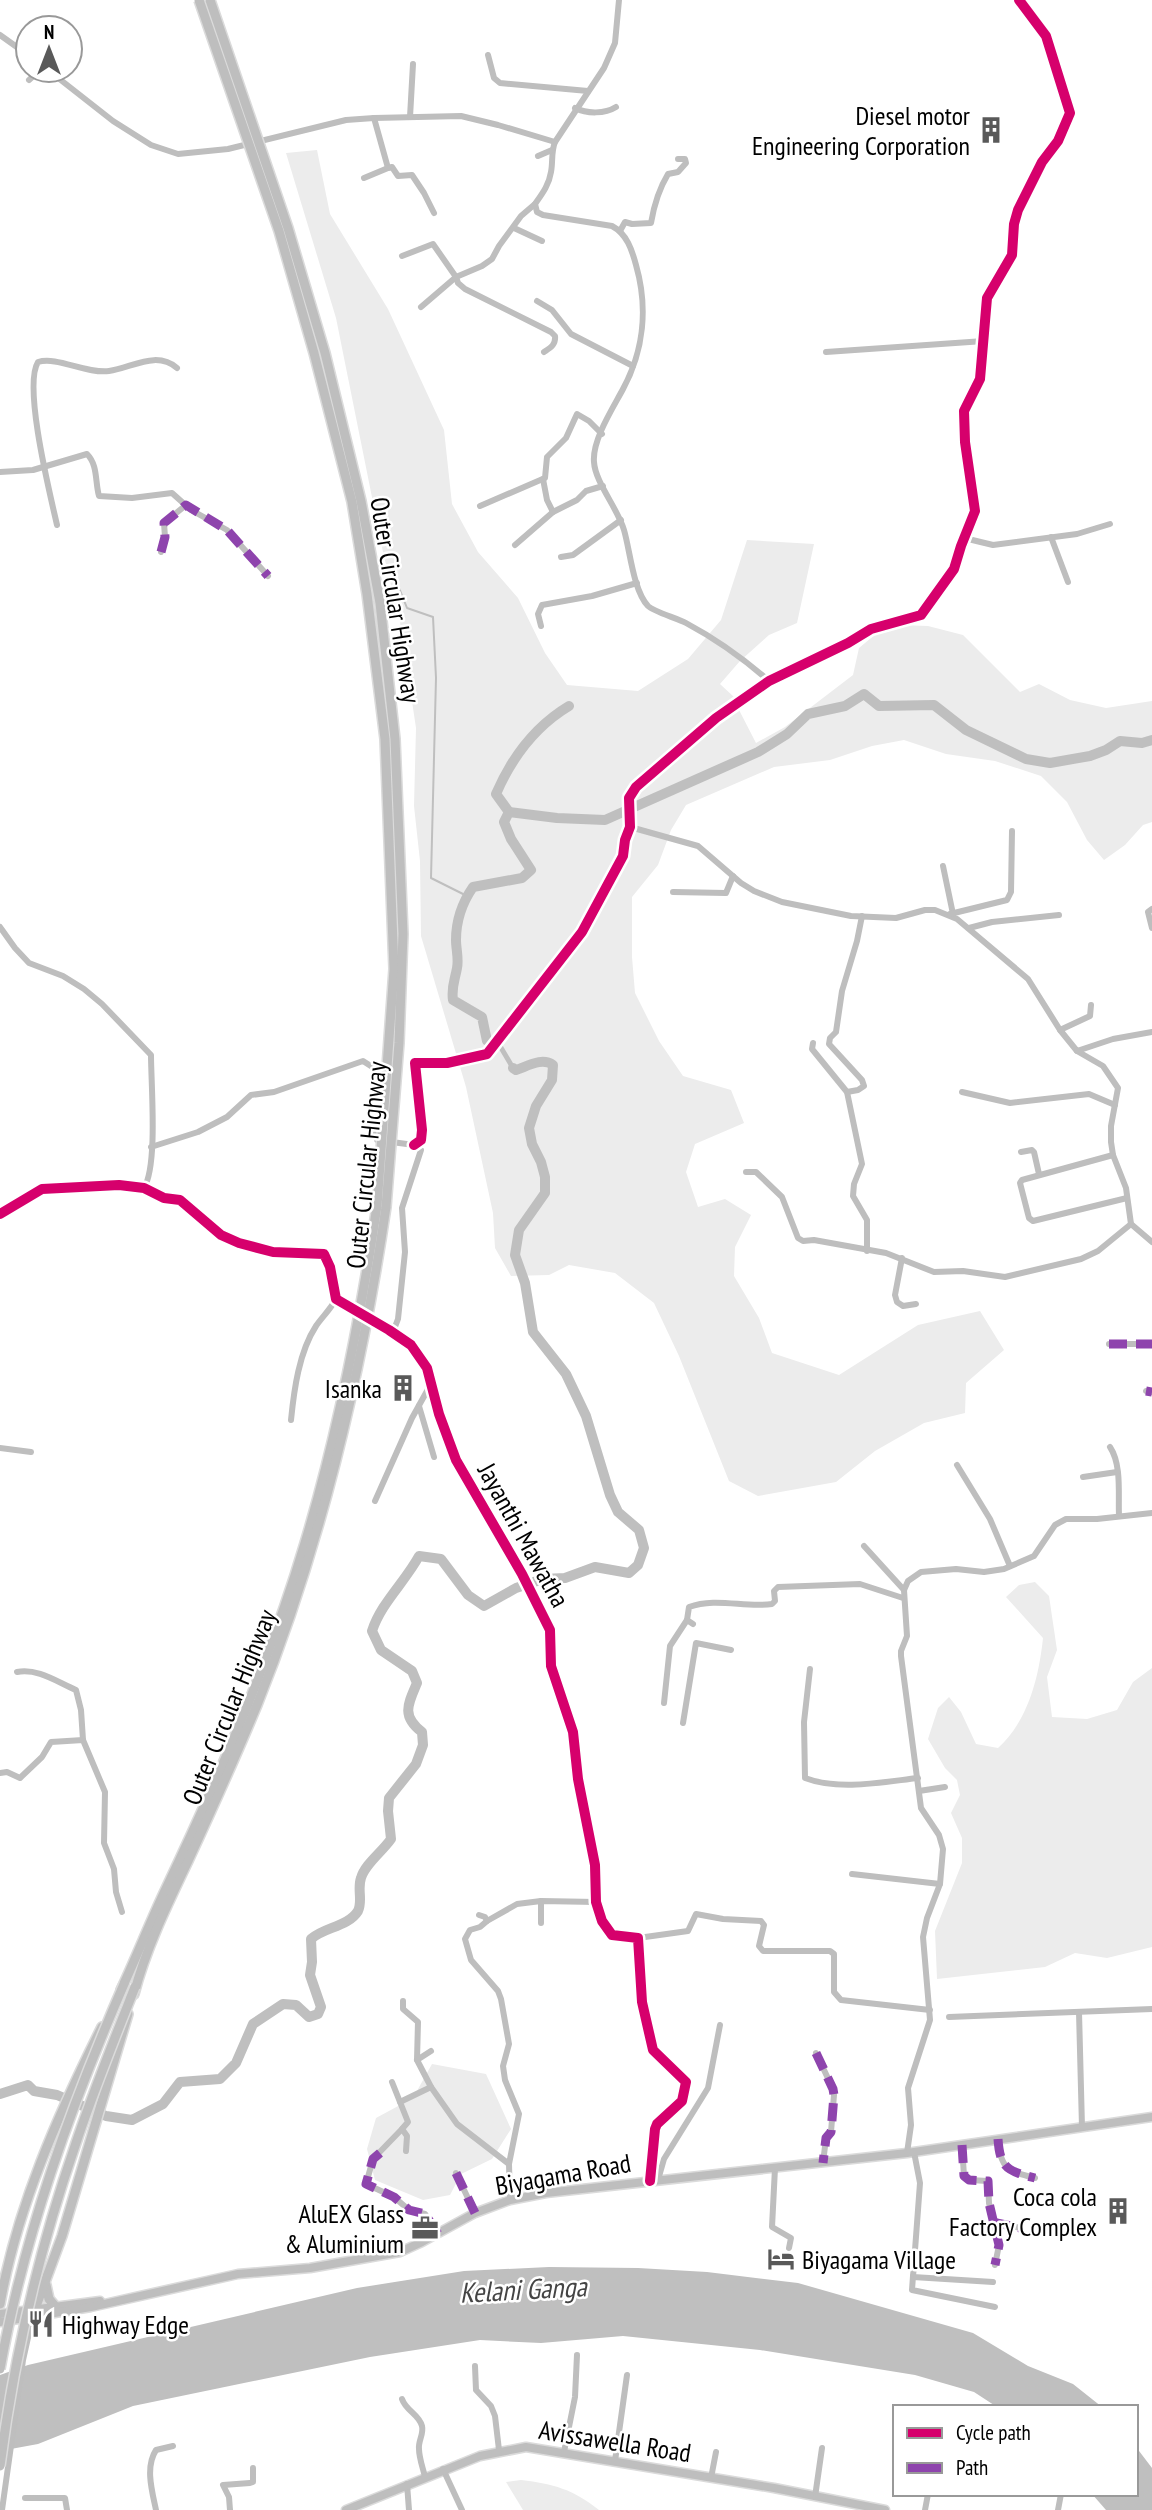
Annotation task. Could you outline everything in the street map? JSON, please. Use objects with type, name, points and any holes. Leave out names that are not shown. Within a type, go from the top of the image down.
[{"type":"highway","name":"Outer Circular Highway","points":[[199,0],[279,231],[314,353],[352,502],[368,594],[385,739],[394,969],[382,1206]]},
{"type":"highway","name":"Outer Circular Highway","points":[[0,2466],[21,2337],[52,2219],[88,2109],[259,1678],[322,1497],[382,1206],[399,1043],[403,934],[395,739],[380,603],[360,501],[325,353],[288,228],[210,0]]},
{"type":"highway","name":"Outer Circular Highway","points":[[0,2369],[21,2277],[59,2145],[93,2054],[124,1983],[201,1822]]},
{"type":"highway","points":[[0,2304],[30,2192],[57,2120],[124,1983]]},
{"type":"highway","points":[[34,2313],[62,2236],[135,1987]]},
{"type":"highway","points":[[46,2283],[49,2299],[55,2306]]},
{"type":"main road","name":"Biyagama Road","points":[[0,2314],[34,2313],[117,2300],[237,2274],[310,2268],[400,2252],[475,2213],[510,2200],[547,2193],[823,2163],[1152,2117]]},
{"type":"main road","name":"Biyagama Road","points":[[0,2322],[55,2306],[117,2300]]},
{"type":"main road","name":"Avissawella Road","points":[[348,2510],[443,2469],[499,2450],[526,2447],[885,2510]]},
{"type":"street","points":[[421,307],[456,277],[492,259],[499,246],[549,183],[553,146],[575,108],[604,68],[615,43],[620,0]]},
{"type":"street","points":[[414,1145],[421,1140],[422,1130],[415,1063],[447,1063],[487,1054],[582,932],[600,895],[618,867],[629,824],[629,798],[636,787],[716,718],[769,681],[871,629],[921,615],[954,569],[975,511],[965,442],[964,411],[980,379],[987,298],[1012,255],[1014,224],[1018,210],[1042,162],[1058,141],[1070,113],[1046,36],[1019,0]]},
{"type":"street","points":[[488,55],[494,78],[500,83],[588,91]]},
{"type":"street","points":[[410,117],[413,64]]},
{"type":"street","points":[[66,84],[113,121],[152,145],[178,154],[228,149],[346,120],[410,117],[461,116],[498,125],[553,146]]},
{"type":"street","points":[[575,108],[585,114],[616,107]]},
{"type":"street","points":[[374,118],[388,168]]},
{"type":"street","points":[[538,156],[553,146]]},
{"type":"street","points":[[620,230],[625,222],[651,223],[663,182],[668,174],[678,172],[686,163],[685,159],[678,159]]},
{"type":"street","points":[[364,178],[392,167],[398,176],[412,175],[425,193],[434,213]]},
{"type":"street","points":[[535,204],[537,212],[543,215],[612,226],[620,230],[632,252],[645,303],[638,354],[602,434],[594,462],[621,520],[637,583],[648,607],[698,630],[751,665],[769,681]]},
{"type":"street","points":[[514,228],[542,240]]},
{"type":"street","points":[[402,256],[433,244],[458,283],[466,289],[551,332],[555,341],[551,348],[544,352]]},
{"type":"street","points":[[537,301],[552,310],[571,334],[634,366]]},
{"type":"street","points":[[825,352],[984,341]]},
{"type":"street","points":[[57,525],[44,467],[33,375],[38,362],[51,360],[73,368],[106,371],[163,360],[177,368]]},
{"type":"street","points":[[480,506],[543,479],[547,457],[566,438],[576,415],[579,414],[589,421],[602,434]]},
{"type":"street","points":[[0,472],[27,471],[86,454],[93,465],[99,496],[132,498],[172,493],[186,505],[227,530],[268,576]]},
{"type":"street","points":[[543,479],[547,500],[553,512]]},
{"type":"street","points":[[515,545],[553,512],[577,500],[586,491],[603,486]]},
{"type":"street","points":[[161,552],[165,537],[164,523],[186,505]]},
{"type":"street","points":[[561,557],[568,557],[587,546],[621,520]]},
{"type":"street","points":[[964,538],[993,545],[1077,534],[1110,524]]},
{"type":"street","points":[[1051,537],[1068,582]]},
{"type":"street","points":[[541,626],[538,614],[542,605],[592,596],[637,583]]},
{"type":"street","points":[[629,824],[698,846],[754,891],[782,902],[862,916],[896,918],[935,910],[951,914],[970,928],[985,945],[1028,979],[1060,1030],[1077,1051],[1103,1066],[1118,1088],[1111,1126],[1113,1155],[1126,1188],[1131,1224],[1152,1242]]},
{"type":"street","points":[[951,914],[1007,900],[1011,892],[1012,831]]},
{"type":"street","points":[[943,866],[951,914]]},
{"type":"street","points":[[673,892],[726,893],[733,876]]},
{"type":"street","points":[[1152,909],[1148,912],[1152,928]]},
{"type":"street","points":[[970,928],[992,922],[1059,915]]},
{"type":"street","points":[[847,1091],[858,1090],[864,1086],[862,1080],[829,1044],[830,1038],[836,1032],[842,991],[858,941],[862,916]]},
{"type":"street","points":[[0,927],[29,963],[63,976],[84,989],[152,1055],[151,1147],[149,1180],[144,1188]]},
{"type":"street","points":[[1060,1030],[1090,1016],[1091,1005]]},
{"type":"street","points":[[1077,1051],[1113,1039],[1152,1032]]},
{"type":"street","points":[[813,1043],[812,1049],[847,1091],[862,1164],[854,1184],[853,1196],[867,1220],[867,1251]]},
{"type":"street","points":[[151,1147],[198,1132],[227,1117],[251,1095],[274,1092],[363,1061],[377,1070],[378,1110],[374,1131],[377,1140],[414,1145],[421,1150],[402,1208],[405,1252],[398,1318],[391,1331]]},
{"type":"street","points":[[962,1092],[1010,1103],[1089,1094],[1115,1105]]},
{"type":"street","points":[[1021,1152],[1034,1152],[1039,1174]]},
{"type":"street","points":[[1113,1155],[1039,1174],[1020,1183],[1029,1218],[1033,1220],[1127,1198]]},
{"type":"street","points":[[746,1172],[756,1172],[782,1197],[798,1238],[803,1241],[814,1240],[886,1253],[934,1272],[963,1271],[1006,1277],[1081,1259],[1098,1251],[1131,1224]]},
{"type":"street","points":[[0,1214],[42,1189],[119,1185],[144,1188],[164,1198],[180,1200],[221,1235],[239,1243],[272,1252],[324,1254],[330,1267],[336,1299],[309,1339],[294,1392],[291,1420]]},
{"type":"street","points":[[902,1258],[895,1294],[897,1303],[903,1306],[916,1304]]},
{"type":"street","name":"Jayanthi Mawatha","points":[[336,1299],[411,1345],[427,1368],[456,1460],[550,1630],[551,1666],[573,1732],[578,1779],[595,1865],[596,1902],[602,1922],[612,1935],[638,1938]]},
{"type":"street","points":[[1109,1344],[1152,1344]]},
{"type":"street","points":[[376,1501],[432,1382]]},
{"type":"street","points":[[419,1406],[434,1457]]},
{"type":"street","points":[[1110,1447],[1115,1455],[1119,1515]]},
{"type":"street","points":[[0,1448],[31,1452]]},
{"type":"street","points":[[957,1465],[990,1519],[1010,1566]]},
{"type":"street","points":[[1083,1477],[1117,1472]]},
{"type":"street","points":[[995,2307],[912,2290],[920,2183],[910,2152],[908,2088],[930,2020],[923,1937],[940,1884],[943,1863],[942,1841],[922,1813],[912,1748],[901,1656],[907,1636],[904,1590],[908,1581],[921,1572],[956,1569],[984,1572],[1010,1566],[1034,1556],[1055,1525],[1066,1519],[1097,1519],[1152,1513]]},
{"type":"street","points":[[864,1546],[904,1590]]},
{"type":"street","points":[[664,1703],[670,1646],[690,1622],[689,1607],[733,1603],[750,1606],[772,1604],[775,1601],[774,1591],[778,1587],[860,1584],[903,1598]]},
{"type":"street","points":[[683,1723],[696,1643],[731,1650]]},
{"type":"street","points":[[810,1669],[804,1722],[806,1778],[814,1782],[851,1784],[918,1778]]},
{"type":"street","points":[[17,1672],[35,1672],[76,1690],[81,1710],[83,1740],[105,1791],[104,1843],[114,1869],[116,1892],[122,1912]]},
{"type":"street","points":[[0,1773],[7,1772],[20,1778],[42,1757],[51,1742],[83,1740]]},
{"type":"street","points":[[919,1791],[945,1787]]},
{"type":"street","points":[[852,1874],[940,1884]]},
{"type":"street","points":[[510,2200],[509,2164],[519,2114],[503,2066],[509,2044],[498,1991],[471,1960],[465,1939],[470,1930],[480,1927],[487,1920],[517,1904],[541,1900],[596,1902]]},
{"type":"street","points":[[541,1900],[541,1923]]},
{"type":"street","points":[[654,2180],[655,2129],[682,2101],[685,2082],[653,2050],[642,2002],[638,1938],[688,1931],[696,1914],[723,1919],[761,1920],[764,1925],[759,1946],[763,1951],[830,1951],[834,1954],[834,1992],[841,2000],[930,2010]]},
{"type":"street","points":[[479,1915],[487,1920]]},
{"type":"street","points":[[403,2001],[404,2009],[418,2022],[417,2060],[431,2087],[457,2124],[509,2164]]},
{"type":"street","points":[[949,2017],[1152,2009]]},
{"type":"street","points":[[1079,2012],[1082,2127]]},
{"type":"street","points":[[654,2180],[708,2088],[720,2025]]},
{"type":"street","points":[[417,2060],[431,2051]]},
{"type":"street","points":[[816,2053],[833,2090],[831,2132],[826,2138],[823,2163]]},
{"type":"street","points":[[391,2082],[408,2122],[373,2159],[366,2184],[394,2197],[409,2210],[425,2214],[438,2234]]},
{"type":"street","points":[[400,2102],[431,2087]]},
{"type":"street","points":[[402,2129],[407,2137],[406,2151]]},
{"type":"street","points":[[998,2140],[999,2157],[1004,2165],[1013,2172],[1035,2178]]},
{"type":"street","points":[[962,2145],[964,2176],[969,2180],[988,2181],[992,2222],[999,2245],[995,2265]]},
{"type":"street","points":[[775,2168],[772,2227],[791,2238],[789,2248]]},
{"type":"street","points":[[456,2173],[475,2213]]},
{"type":"street","points":[[992,2222],[1021,2228]]},
{"type":"street","points":[[914,2276],[993,2282]]},
{"type":"street","points":[[2,2510],[23,2360],[34,2313]]},
{"type":"street","points":[[564,2452],[575,2397],[577,2355]]},
{"type":"street","points":[[475,2366],[476,2390],[491,2406],[495,2416],[499,2450]]},
{"type":"street","points":[[615,2461],[627,2375]]},
{"type":"street","points":[[402,2399],[405,2407],[418,2417],[422,2427],[418,2445],[425,2477]]},
{"type":"street","points":[[156,2510],[149,2467],[151,2457],[156,2450],[173,2446]]},
{"type":"street","points":[[815,2497],[822,2448]]},
{"type":"street","points":[[711,2478],[716,2452]]},
{"type":"street","points":[[230,2510],[229,2497],[223,2485],[253,2482],[253,2468]]},
{"type":"street","points":[[443,2469],[463,2510]]},
{"type":"street","points":[[407,2484],[409,2510]]},
{"type":"street","points":[[24,2498],[65,2498],[67,2510]]},
{"type":"shaded area","points":[[317,150],[330,214],[388,309],[444,430],[452,504],[478,552],[518,598],[545,653],[567,685],[638,691],[688,659],[721,620],[747,540],[814,544],[797,623],[769,635],[740,661],[720,684],[734,697],[711,713],[719,721],[738,708],[756,743],[785,727],[853,675],[859,648],[877,633],[899,625],[928,626],[963,635],[1020,692],[1039,684],[1070,700],[1106,708],[1152,701],[1152,822],[1143,825],[1125,845],[1104,860],[1087,840],[1067,802],[1041,776],[995,761],[946,754],[904,740],[872,746],[830,760],[774,767],[686,805],[671,830],[658,865],[632,897],[635,993],[659,1041],[683,1076],[731,1090],[744,1123],[695,1144],[686,1172],[698,1207],[725,1199],[751,1215],[735,1247],[734,1276],[759,1318],[772,1353],[839,1375],[918,1325],[980,1311],[1004,1350],[966,1383],[965,1413],[924,1423],[875,1451],[836,1482],[758,1496],[729,1481],[679,1356],[654,1303],[615,1273],[569,1265],[549,1275],[511,1276],[495,1248],[493,1213],[466,1087],[421,936],[420,861],[414,806],[416,728],[400,622],[383,552],[336,318],[286,153]]},
{"type":"shaded area","points":[[1035,1582],[1049,1596],[1057,1650],[1047,1677],[1052,1717],[1087,1719],[1117,1710],[1133,1682],[1152,1668],[1152,1947],[1107,1958],[1075,1953],[1045,1967],[937,1979],[935,1931],[962,1863],[962,1838],[951,1813],[960,1795],[957,1780],[945,1768],[928,1739],[938,1708],[949,1697],[961,1712],[976,1744],[998,1748],[1017,1725],[1035,1683],[1043,1638],[1006,1597],[1019,1585]]},
{"type":"shaded area","points":[[432,2064],[486,2074],[511,2129],[492,2159],[461,2174],[450,2195],[423,2200],[375,2180],[367,2149],[376,2118],[413,2098]]},
{"type":"shaded area","points":[[521,2480],[562,2489],[599,2510],[523,2510],[506,2482]]},
{"type":"water","name":"Kelani Ganga","points":[[549,2267],[638,2268],[707,2272],[798,2283],[973,2333],[1028,2366],[1073,2384],[1099,2405],[994,2405],[974,2392],[915,2375],[760,2350],[623,2336],[541,2343],[480,2340],[370,2357],[133,2406],[38,2444],[0,2451],[0,2375],[28,2365],[357,2288],[464,2271]]},
{"type":"water","points":[[1138,2450],[1152,2468],[1152,2510],[1106,2510],[1094,2496],[1138,2496]]},
{"type":"waterway","points":[[392,570],[407,608],[433,617],[436,678],[431,878],[467,896]]},
{"type":"waterway","points":[[495,1043],[487,1041],[482,1017],[453,1000],[458,965],[456,940],[458,919],[473,887],[522,878],[531,870],[511,839],[504,822],[509,812],[605,820],[758,752],[787,734],[808,714],[845,706],[864,694],[879,706],[934,705],[966,730],[1026,759],[1050,763],[1090,756],[1120,741],[1142,743],[1152,740]]},
{"type":"waterway","points":[[509,812],[496,794],[509,768],[535,733],[569,706]]},
{"type":"waterway","points":[[500,1046],[513,1068]]},
{"type":"waterway","points":[[0,2094],[28,2085],[34,2091],[57,2095],[106,2116],[132,2120],[163,2104],[180,2082],[220,2079],[236,2063],[253,2024],[283,2004],[296,2005],[309,2017],[318,2014],[321,2007],[310,1975],[311,1939],[342,1924],[358,1911],[363,1873],[391,1839],[389,1798],[416,1764],[423,1745],[422,1732],[411,1721],[408,1709],[417,1683],[412,1671],[381,1650],[372,1631],[381,1611],[419,1556],[441,1559],[468,1595],[484,1606],[516,1588],[543,1579],[565,1578],[595,1567],[629,1573],[638,1565],[644,1548],[639,1530],[618,1512],[610,1495],[586,1416],[566,1374],[533,1332],[525,1283],[515,1255],[519,1230],[545,1193],[545,1177],[532,1144],[529,1128],[536,1106],[552,1080],[553,1065],[540,1062],[516,1070],[513,1068]]},
{"type":"marked path","points":[[161,552],[165,537],[164,523],[186,505],[227,530],[268,576]]},
{"type":"marked path","points":[[1109,1344],[1152,1344]]},
{"type":"marked path","points":[[1146,1391],[1152,1392]]},
{"type":"marked path","points":[[816,2053],[834,2095],[831,2132],[826,2138],[823,2163]]},
{"type":"marked path","points":[[998,2139],[1003,2163],[1018,2173],[1035,2178]]},
{"type":"marked path","points":[[962,2145],[964,2176],[969,2180],[988,2181],[989,2203],[999,2245],[995,2265]]},
{"type":"marked path","points":[[380,2153],[373,2159],[366,2184],[394,2197],[409,2210],[425,2214],[438,2234]]},
{"type":"marked path","points":[[456,2173],[475,2213]]},
{"type":"marked path","points":[[992,2222],[1021,2228]]},
{"type":"cycle path","points":[[414,1145],[421,1140],[422,1130],[415,1063],[447,1063],[487,1054],[582,932],[623,856],[630,827],[629,798],[636,787],[716,718],[769,681],[871,629],[921,615],[954,569],[975,511],[965,442],[964,411],[980,379],[987,298],[1012,255],[1014,224],[1018,210],[1042,162],[1058,141],[1070,113],[1046,36],[1019,0]]},
{"type":"cycle path","points":[[0,1214],[42,1189],[119,1185],[144,1188],[164,1198],[180,1200],[221,1235],[239,1243],[273,1252],[324,1254],[330,1267],[336,1299],[411,1345],[427,1368],[439,1414],[456,1460],[522,1574],[550,1630],[551,1666],[573,1732],[578,1779],[595,1865],[596,1902],[602,1921],[612,1935],[638,1938],[642,2002],[653,2050],[686,2082],[682,2101],[655,2129],[650,2181]]},
{"type":"place","name":"Diesel motor Engineering Corporation","points":[[991,130]]},
{"type":"place","name":"Isanka","points":[[403,1388]]},
{"type":"place","name":"Coca cola Factory Complex","points":[[1118,2211]]},
{"type":"place","name":"AluEX Glass & Aluminium","points":[[425,2228]]},
{"type":"place","name":"Biyagama Village","points":[[781,2259]]},
{"type":"place","name":"Highway Edge","points":[[41,2324]]}]
